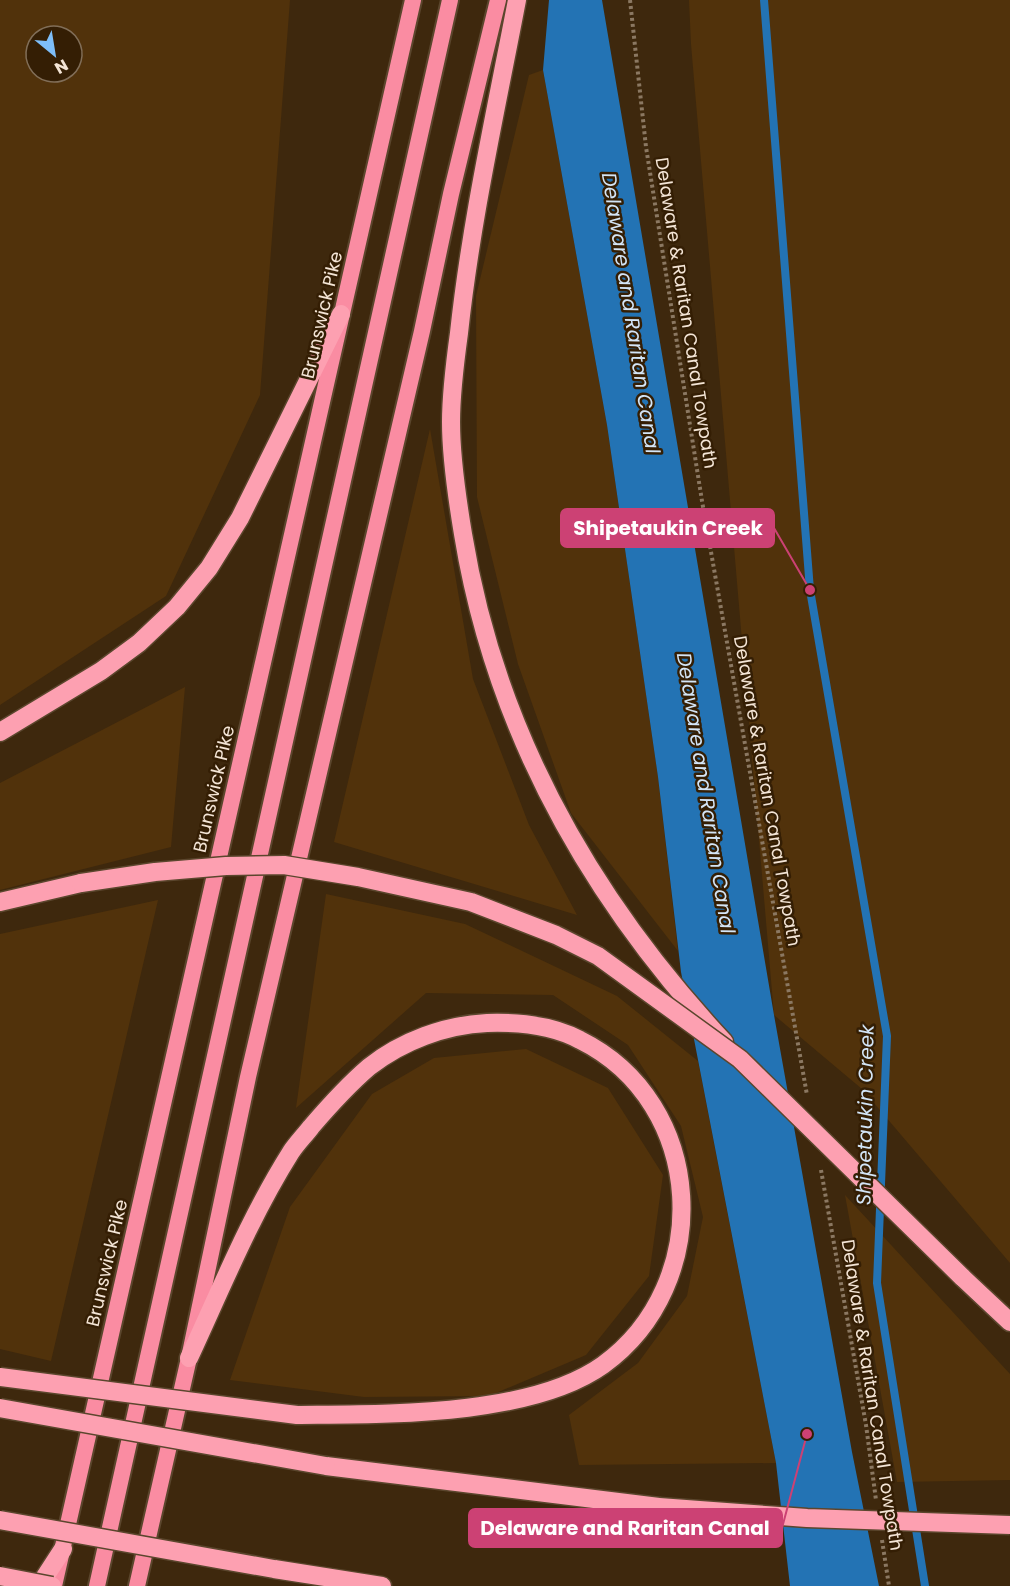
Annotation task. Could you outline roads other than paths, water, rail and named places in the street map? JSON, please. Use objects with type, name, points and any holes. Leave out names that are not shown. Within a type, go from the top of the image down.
[{"type":"highway","name":"Brunswick Pike","points":[[53,1586],[413,0]]},
{"type":"highway","points":[[97,1586],[450,0]]},
{"type":"highway","points":[[137,1586],[189,1358],[248,1077],[422,331],[451,194],[498,0]]},
{"type":"highway","points":[[517,0],[465,270],[451,422],[457,498],[469,573],[488,647],[514,721],[550,800],[584,861],[632,933],[686,1001],[740,1059],[1010,1322]]},
{"type":"highway","points":[[0,732],[101,671],[139,643],[177,607],[203,576],[240,518],[341,314]]},
{"type":"highway","points":[[0,903],[81,883],[155,872],[226,866],[284,865],[358,877],[471,902],[555,935],[598,956],[740,1059]]},
{"type":"highway","points":[[0,1377],[297,1416],[399,1413],[480,1406],[520,1399],[570,1383],[601,1367],[628,1345],[650,1318],[668,1284],[678,1251],[683,1210],[680,1174],[671,1142],[655,1110],[634,1081],[607,1056],[579,1039],[548,1028],[519,1023],[470,1024],[435,1032],[399,1047],[369,1067],[333,1102],[292,1150],[251,1225],[189,1358]]},
{"type":"highway","points":[[0,1408],[326,1466],[659,1507],[807,1518],[1010,1525]]},
{"type":"highway","points":[[0,1520],[382,1586]]},
{"type":"highway","points":[[39,1586],[63,1549]]},
{"type":"highway","points":[[0,1576],[53,1586]]},
{"type":"water","points":[[549,0],[602,0],[774,1015],[852,1452],[879,1586],[790,1586],[776,1463],[681,972],[658,777],[607,425],[543,70]]},
{"type":"waterway","name":"Shipetaukin Creek","points":[[764,0],[810,590],[887,1036],[877,1283],[925,1586]]},
{"type":"place","name":"Shipetaukin Creek","points":[[810,590]]},
{"type":"place","name":"Delaware and Raritan Canal","points":[[807,1434]]}]
